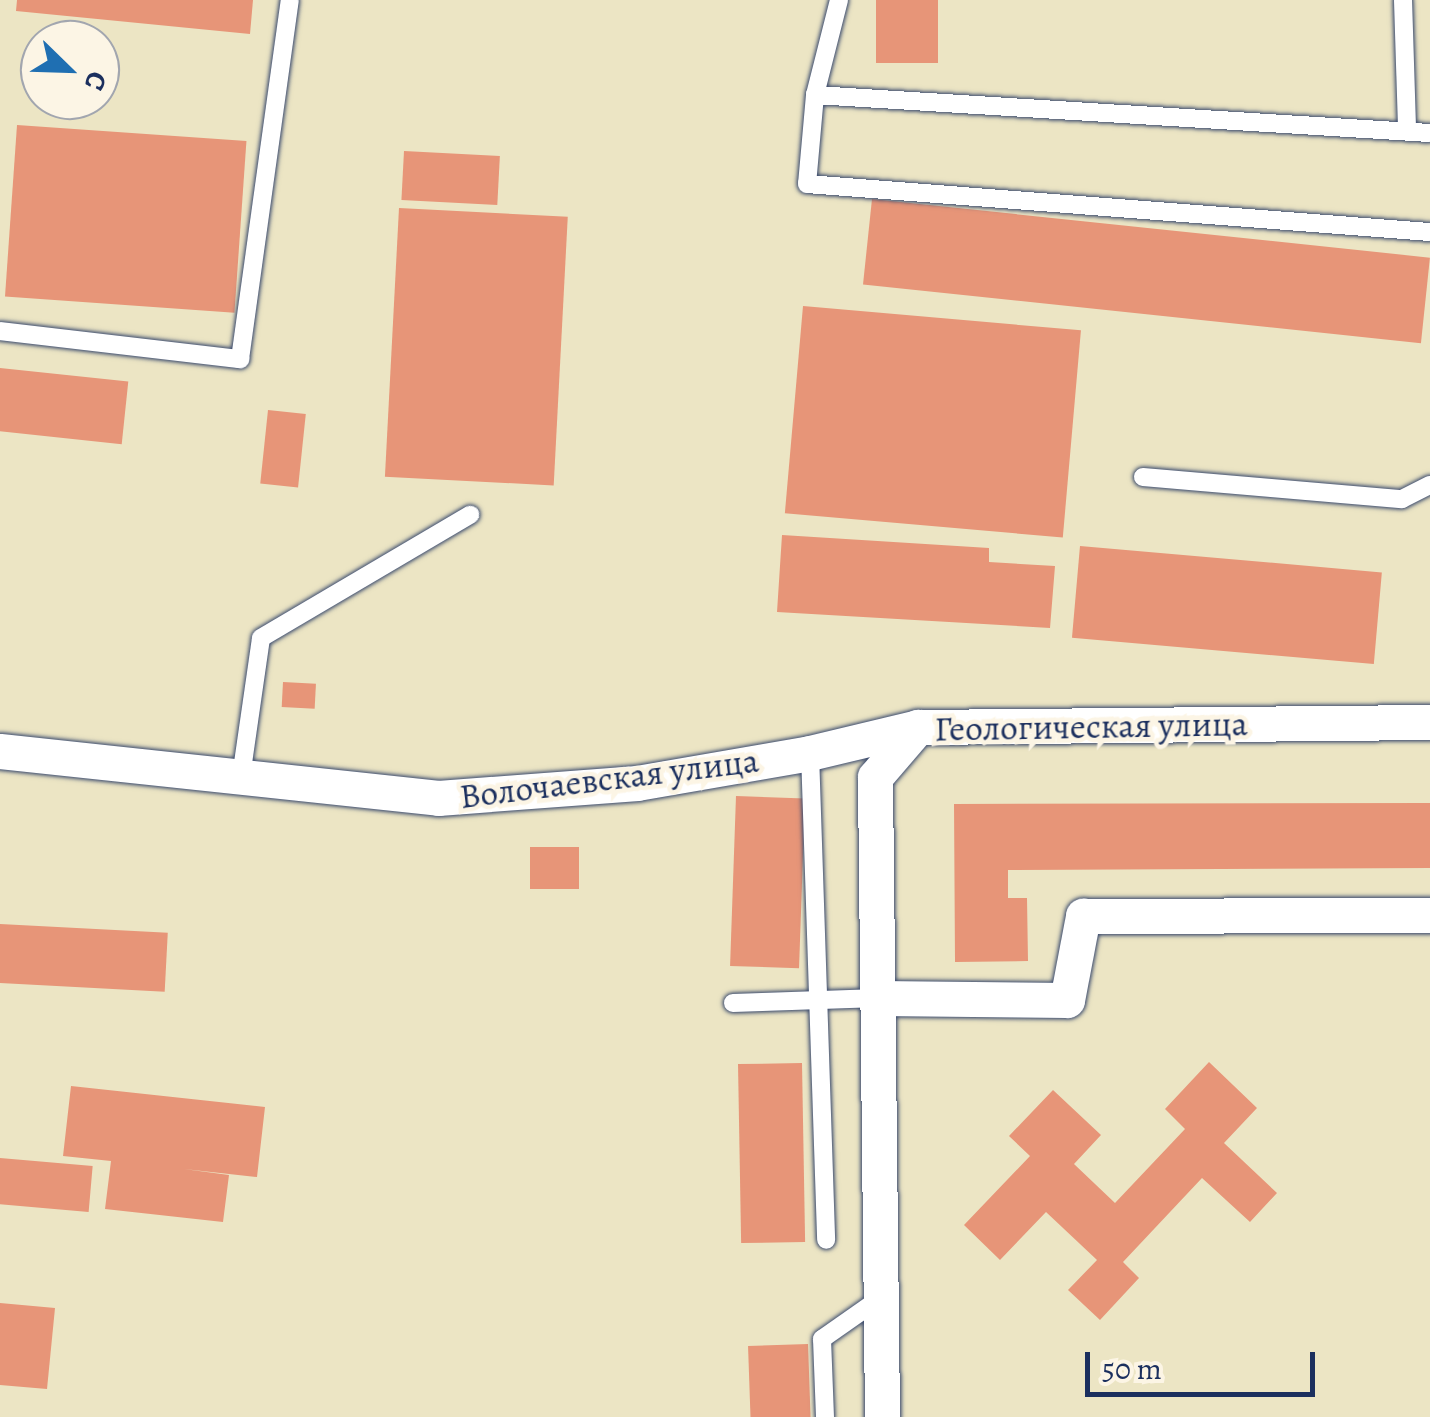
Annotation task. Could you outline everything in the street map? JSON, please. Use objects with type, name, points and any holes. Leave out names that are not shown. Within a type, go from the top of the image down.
[{"type":"street","name":"Геологическая улица","points":[[882,1417],[875,777],[918,727],[1430,722]]},
{"type":"street","name":"Волочаевская улица","points":[[0,751],[438,798],[638,783],[810,754],[918,727]]},
{"type":"street","points":[[879,998],[1067,1000],[1084,916],[1430,915]]},
{"type":"lane","points":[[0,331],[240,360],[290,0]]},
{"type":"lane","points":[[838,0],[815,95],[808,184],[1430,232]]},
{"type":"lane","points":[[1403,0],[1407,129]]},
{"type":"lane","points":[[815,95],[1430,132]]},
{"type":"lane","points":[[1143,477],[1402,499],[1430,484]]},
{"type":"lane","points":[[241,777],[261,638],[470,515]]},
{"type":"lane","points":[[810,754],[826,1240]]},
{"type":"lane","points":[[733,1003],[879,998]]},
{"type":"lane","points":[[824,1417],[822,1339],[883,1296]]},
{"type":"building","points":[[17,0],[253,0],[250,34],[16,11]]},
{"type":"building","points":[[876,0],[938,0],[938,63],[876,63]]},
{"type":"building","points":[[17,125],[246,141],[234,313],[5,297]]},
{"type":"building","points":[[404,151],[500,156],[497,205],[401,200]]},
{"type":"building","points":[[872,199],[1430,258],[1421,343],[863,285]]},
{"type":"building","points":[[399,208],[568,217],[554,485],[385,477]]},
{"type":"building","points":[[803,306],[1081,330],[1063,538],[785,513]]},
{"type":"building","points":[[0,368],[128,381],[122,444],[0,431]]},
{"type":"building","points":[[268,410],[306,414],[298,488],[260,484]]},
{"type":"building","points":[[782,535],[989,548],[989,562],[1055,566],[1050,628],[777,612]]},
{"type":"building","points":[[1080,546],[1382,572],[1374,664],[1072,638]]},
{"type":"building","points":[[283,682],[316,684],[315,709],[282,707]]},
{"type":"building","points":[[736,796],[805,798],[799,968],[730,966]]},
{"type":"building","points":[[1430,803],[1430,868],[1008,870],[1008,898],[1027,898],[1028,961],[955,962],[954,804]]},
{"type":"building","points":[[530,847],[579,847],[579,889],[530,889]]},
{"type":"building","points":[[0,924],[168,933],[165,992],[0,983]]},
{"type":"building","points":[[1209,1062],[1257,1108],[1224,1143],[1277,1193],[1250,1222],[1202,1178],[1123,1262],[1139,1278],[1100,1320],[1068,1290],[1097,1260],[1046,1212],[1000,1260],[964,1225],[1030,1156],[1009,1136],[1053,1090],[1101,1135],[1074,1164],[1115,1203],[1185,1129],[1165,1109]]},
{"type":"building","points":[[802,1063],[805,1242],[741,1243],[738,1064]]},
{"type":"building","points":[[71,1086],[265,1107],[257,1177],[184,1169],[229,1175],[223,1222],[105,1209],[111,1161],[63,1156]]},
{"type":"building","points":[[0,1158],[93,1166],[89,1212],[0,1204]]},
{"type":"building","points":[[0,1303],[55,1308],[47,1389],[0,1385]]},
{"type":"building","points":[[808,1344],[811,1417],[751,1417],[748,1346]]}]
